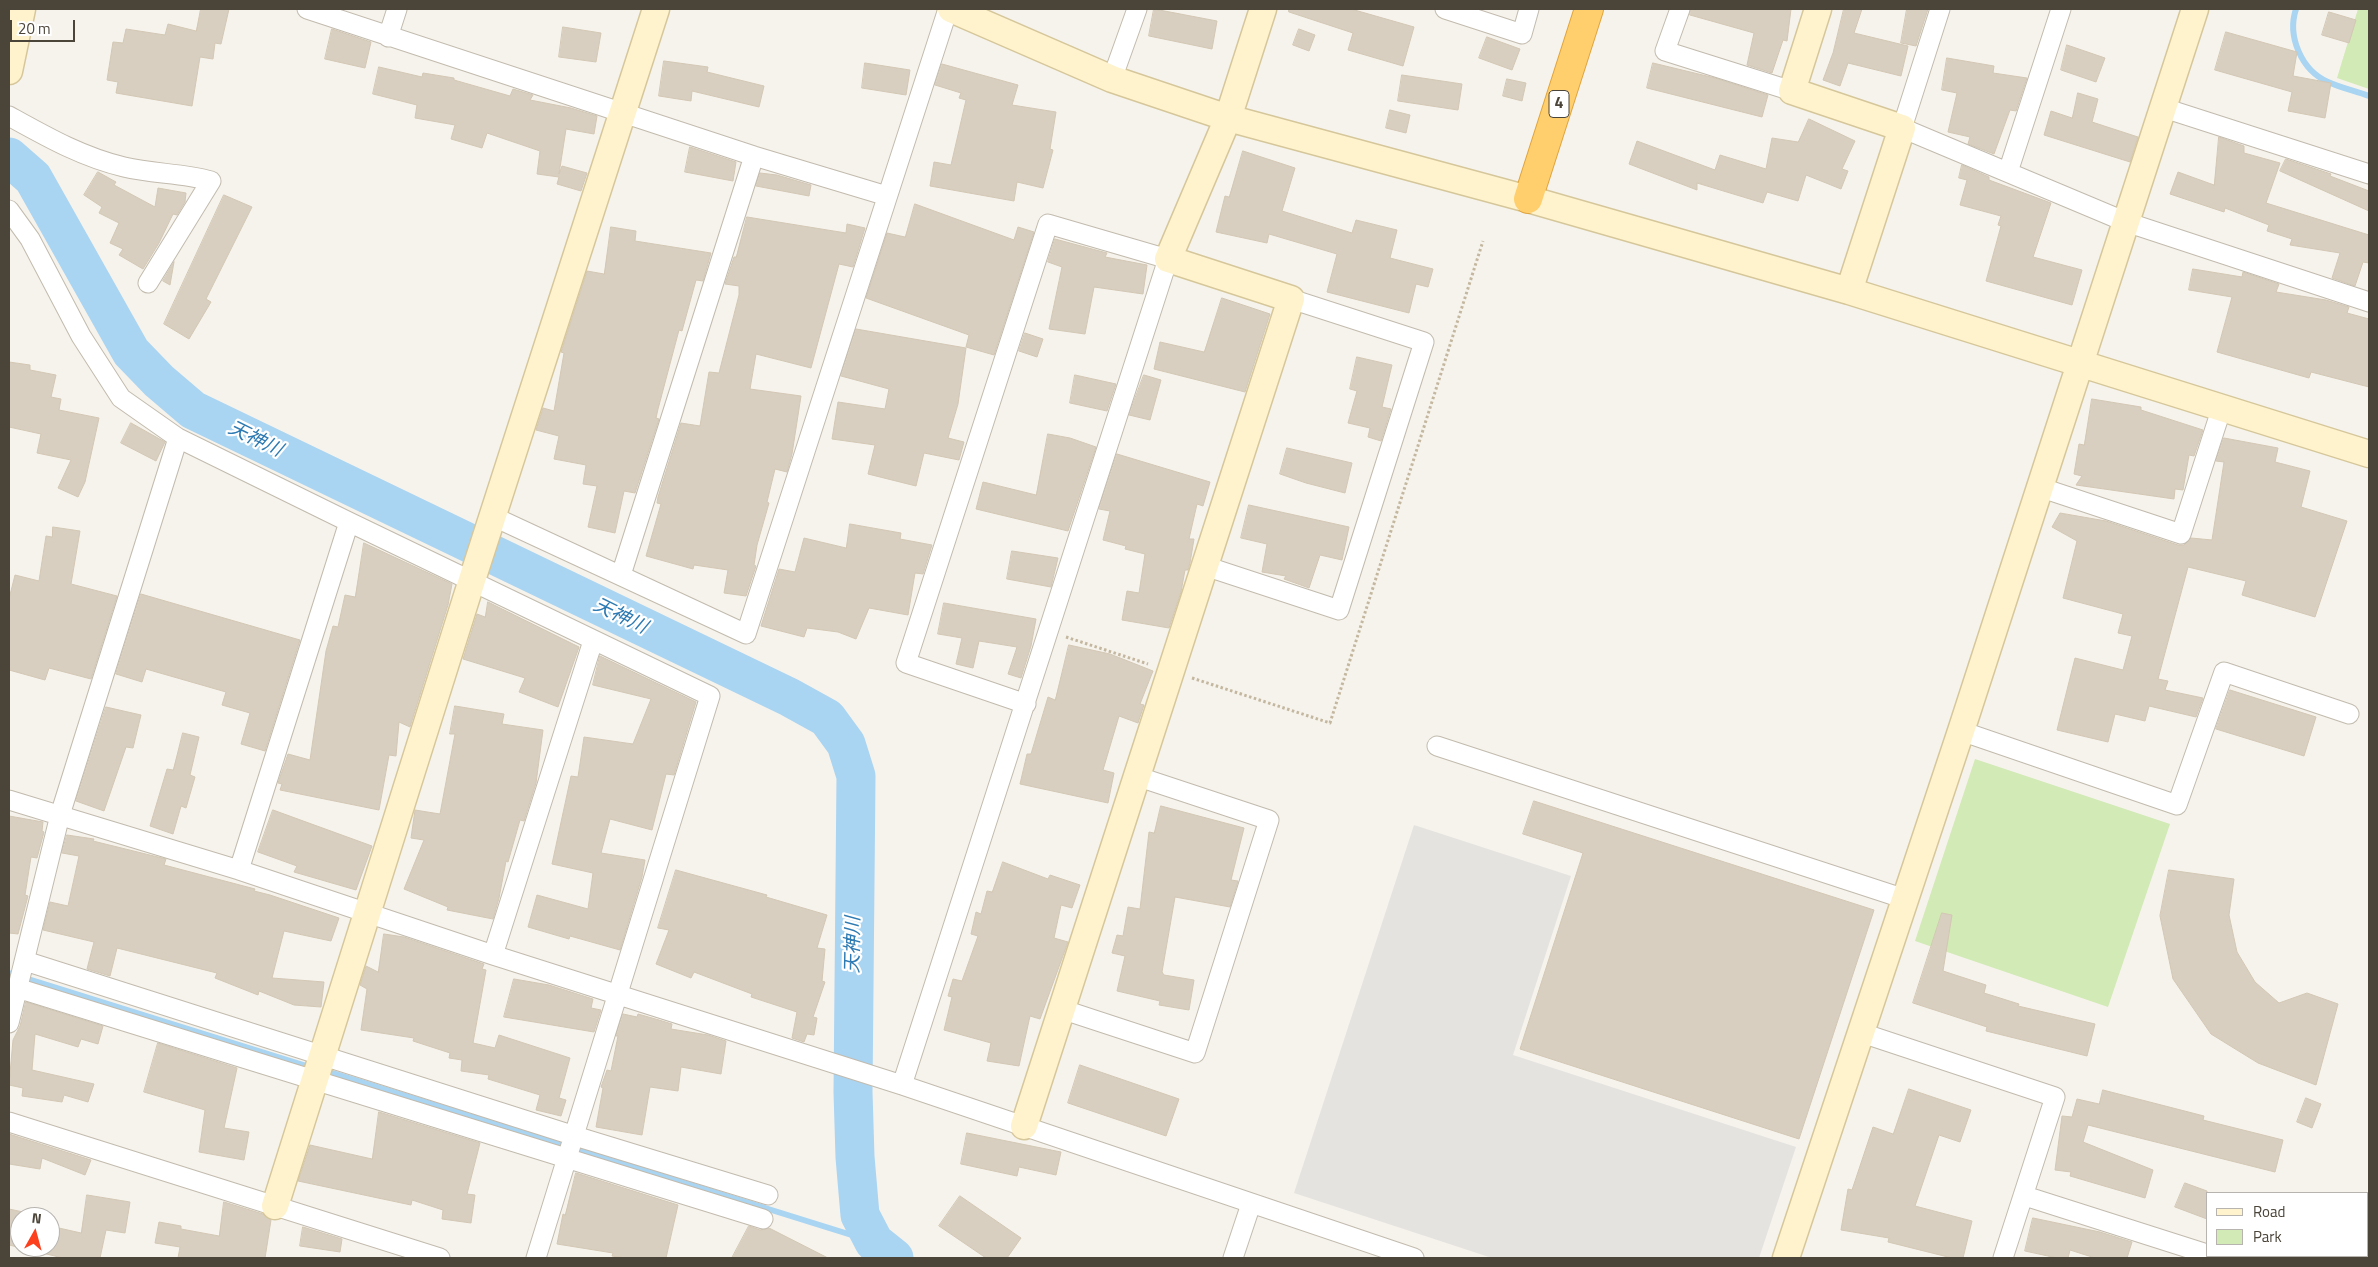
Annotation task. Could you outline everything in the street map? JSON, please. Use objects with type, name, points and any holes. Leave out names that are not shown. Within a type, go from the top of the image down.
[{"type":"highway","name":"4","points":[[1528,198],[1589,9]]},
{"type":"street","points":[[9,70],[22,9]]},
{"type":"street","points":[[307,9],[754,156],[887,196]]},
{"type":"street","points":[[388,37],[397,9]]},
{"type":"street","points":[[275,1206],[492,516],[656,9]]},
{"type":"street","points":[[492,516],[746,634],[887,196],[950,9],[1112,78],[1228,118],[1528,198],[1849,291],[2079,365],[2222,407],[2369,454]]},
{"type":"street","points":[[1112,78],[1137,9]]},
{"type":"street","points":[[902,1085],[1168,259],[1228,118],[1263,9]]},
{"type":"street","points":[[1445,9],[1522,34],[1529,9]]},
{"type":"street","points":[[1680,9],[1665,51],[1902,128],[2126,222],[2369,302]]},
{"type":"street","points":[[1792,91],[1818,9]]},
{"type":"street","points":[[1849,291],[1940,9]]},
{"type":"street","points":[[2008,172],[2061,9]]},
{"type":"street","points":[[1786,1258],[1906,899],[2195,9]]},
{"type":"street","points":[[2164,108],[2369,174]]},
{"type":"street","points":[[9,116],[79,154],[125,167],[164,175],[194,176],[211,181],[148,283]]},
{"type":"street","points":[[622,575],[754,156]]},
{"type":"street","points":[[9,210],[30,239],[81,336],[122,398],[178,438],[472,580],[593,641],[710,696],[536,1258]]},
{"type":"street","points":[[1026,704],[906,664],[1048,224],[1168,259],[1424,342],[1339,610],[1205,566]]},
{"type":"street","points":[[1024,1126],[1291,299]]},
{"type":"street","points":[[2040,487],[2182,534],[2222,407]]},
{"type":"street","points":[[9,1023],[60,815],[178,438]]},
{"type":"street","points":[[240,870],[349,522]]},
{"type":"street","points":[[493,955],[593,641]]},
{"type":"street","points":[[1961,731],[2177,804],[2224,672],[2349,714]]},
{"type":"street","points":[[1437,746],[1906,899]]},
{"type":"street","points":[[1061,1009],[1195,1053],[1198,1044],[1269,820],[1136,776]]},
{"type":"street","points":[[9,800],[240,870],[366,914],[902,1085],[1414,1258]]},
{"type":"street","points":[[24,961],[575,1136],[768,1195]]},
{"type":"street","points":[[17,988],[764,1219]]},
{"type":"street","points":[[1862,1033],[2055,1097],[2004,1258]]},
{"type":"street","points":[[9,1122],[440,1258]]},
{"type":"street","points":[[2025,1196],[2206,1254]]},
{"type":"street","points":[[1232,1258],[1251,1204]]},
{"type":"street","points":[[2212,1257],[2222,1258]]},
{"type":"path","points":[[1049,632],[1170,671]]},
{"type":"green space","points":[[2358,9],[2369,9],[2369,89],[2337,78]]},
{"type":"green space","points":[[1975,759],[2170,824],[2108,1007],[1915,941]]},
{"type":"shaded area","points":[[1414,825],[1571,876],[1513,1055],[1796,1147],[1759,1258],[1492,1258],[1294,1193]]},
{"type":"shaded area","points":[[2369,1216],[2369,1258],[2333,1258],[2368,1257]]},
{"type":"building","points":[[201,9],[229,9],[221,44],[215,43],[213,59],[200,57],[192,106],[116,93],[118,82],[107,80],[113,42],[123,43],[126,29],[165,35],[168,24],[196,31]]},
{"type":"building","points":[[1154,9],[1217,21],[1212,49],[1149,36]]},
{"type":"building","points":[[1289,9],[1351,9],[1414,27],[1403,66],[1348,50],[1353,33],[1289,12]]},
{"type":"building","points":[[1691,9],[1791,9],[1787,41],[1783,40],[1772,73],[1747,65],[1754,33],[1690,15]]},
{"type":"building","points":[[1844,9],[1862,9],[1854,33],[1908,46],[1901,76],[1848,63],[1840,86],[1823,80],[1833,53]]},
{"type":"building","points":[[1907,9],[1928,9],[1916,46],[1901,43]]},
{"type":"building","points":[[2329,12],[2356,20],[2349,43],[2322,35]]},
{"type":"building","points":[[563,27],[601,33],[596,62],[559,57]]},
{"type":"building","points":[[332,29],[371,42],[365,68],[325,59]]},
{"type":"building","points":[[1299,29],[1315,35],[1309,51],[1293,45]]},
{"type":"building","points":[[2226,32],[2297,52],[2293,76],[2331,83],[2325,118],[2288,111],[2292,92],[2215,70]]},
{"type":"building","points":[[1487,37],[1520,49],[1512,70],[1479,58]]},
{"type":"building","points":[[2067,45],[2105,58],[2096,82],[2061,70]]},
{"type":"building","points":[[1947,58],[1994,66],[1993,73],[2027,78],[2016,111],[2010,110],[1994,154],[1968,144],[1970,137],[1948,132],[1957,93],[1942,90]]},
{"type":"building","points":[[664,61],[708,67],[707,72],[764,86],[759,107],[692,91],[691,101],[659,96]]},
{"type":"building","points":[[865,63],[910,70],[906,95],[862,88]]},
{"type":"building","points":[[1653,63],[1715,78],[1768,95],[1762,117],[1647,88]]},
{"type":"building","points":[[942,64],[1018,85],[1012,105],[1056,112],[1050,149],[1053,150],[1043,188],[1017,182],[1014,201],[930,186],[934,162],[951,165],[966,100],[959,98],[961,93],[935,85]]},
{"type":"building","points":[[379,67],[422,77],[423,73],[454,78],[454,80],[510,96],[513,89],[533,95],[530,100],[571,108],[597,116],[594,134],[566,129],[559,174],[562,166],[587,173],[581,191],[557,184],[559,177],[537,174],[540,151],[487,133],[482,148],[451,139],[455,125],[415,118],[417,105],[373,94]]},
{"type":"building","points":[[1402,75],[1462,84],[1458,110],[1398,101]]},
{"type":"building","points":[[1507,79],[1526,83],[1522,101],[1503,96]]},
{"type":"building","points":[[2078,93],[2098,99],[2092,122],[2138,137],[2130,162],[2044,135],[2051,111],[2072,118]]},
{"type":"building","points":[[1390,110],[1410,115],[1406,133],[1386,128]]},
{"type":"building","points":[[1809,119],[1855,141],[1842,169],[1848,171],[1841,189],[1806,175],[1798,201],[1767,192],[1763,203],[1697,183],[1697,190],[1629,164],[1637,141],[1715,170],[1720,155],[1766,169],[1772,138],[1798,142]]},
{"type":"building","points":[[2219,137],[2244,146],[2244,153],[2280,163],[2266,203],[2369,235],[2369,263],[2363,262],[2355,286],[2332,278],[2340,253],[2290,245],[2292,239],[2267,231],[2269,225],[2225,208],[2224,212],[2170,194],[2178,172],[2214,185]]},
{"type":"building","points":[[690,147],[736,162],[733,181],[685,172]]},
{"type":"building","points":[[1243,151],[1295,168],[1282,211],[1352,233],[1356,220],[1397,230],[1390,258],[1433,269],[1428,287],[1416,284],[1409,313],[1327,292],[1337,254],[1269,234],[1267,243],[1216,232],[1225,196],[1229,197]]},
{"type":"building","points":[[2286,159],[2331,174],[2330,176],[2369,191],[2369,211],[2280,171]]},
{"type":"building","points":[[1962,165],[1989,177],[1989,180],[2051,203],[2033,257],[2082,270],[2072,305],[1986,281],[2001,226],[1998,225],[2001,216],[1960,205],[1967,180],[1959,178]]},
{"type":"building","points":[[98,172],[116,182],[114,185],[155,207],[158,188],[186,193],[185,202],[177,215],[173,214],[159,243],[143,269],[119,255],[123,249],[110,243],[119,223],[99,213],[102,207],[84,195]]},
{"type":"building","points":[[760,173],[777,175],[811,185],[809,196],[756,186]]},
{"type":"building","points":[[224,195],[252,207],[206,299],[211,302],[189,339],[164,324]]},
{"type":"building","points":[[915,204],[1014,240],[1018,227],[1034,232],[994,355],[966,347],[969,335],[866,298],[887,233],[905,237]]},
{"type":"building","points":[[747,217],[846,233],[847,224],[865,228],[853,267],[839,264],[811,368],[756,354],[750,389],[801,396],[792,454],[787,472],[775,469],[767,502],[769,503],[757,545],[754,565],[756,566],[746,596],[724,593],[728,570],[694,565],[693,569],[646,556],[661,504],[657,503],[658,497],[681,423],[700,426],[709,372],[719,373],[739,295],[739,286],[725,284],[734,257],[736,257]]},
{"type":"building","points":[[611,227],[636,231],[635,241],[711,253],[703,281],[696,280],[682,331],[679,330],[658,409],[656,418],[659,419],[635,493],[624,491],[615,533],[588,527],[597,486],[583,484],[586,465],[554,459],[559,436],[536,430],[543,408],[554,411],[564,353],[561,352],[587,271],[604,274]]},
{"type":"building","points":[[1055,239],[1107,253],[1105,257],[1147,265],[1143,294],[1094,287],[1085,334],[1049,329],[1062,267],[1048,262]]},
{"type":"building","points":[[174,262],[170,285],[163,281]]},
{"type":"building","points":[[2193,269],[2242,277],[2243,272],[2279,284],[2276,292],[2326,300],[2349,307],[2347,313],[2369,319],[2369,387],[2311,372],[2309,378],[2217,352],[2232,297],[2189,290]]},
{"type":"building","points":[[1222,298],[1270,314],[1245,392],[1154,369],[1160,342],[1204,352]]},
{"type":"building","points":[[856,329],[966,348],[958,404],[948,438],[964,442],[959,460],[924,453],[916,486],[868,474],[875,445],[832,439],[838,402],[885,409],[889,389],[841,376]]},
{"type":"building","points":[[1025,333],[1043,339],[1037,357],[1019,351]]},
{"type":"building","points":[[1357,357],[1392,365],[1382,407],[1391,409],[1381,441],[1368,437],[1370,428],[1348,423],[1357,391],[1350,389]]},
{"type":"building","points":[[9,362],[30,365],[30,370],[56,375],[51,397],[61,399],[59,410],[99,418],[85,482],[78,497],[58,488],[71,460],[37,453],[41,434],[9,427]]},
{"type":"building","points":[[1075,375],[1116,384],[1107,411],[1070,403]]},
{"type":"building","points":[[1144,375],[1161,380],[1150,420],[1129,415]]},
{"type":"building","points":[[2092,399],[2141,407],[2141,410],[2203,430],[2194,456],[2189,455],[2183,490],[2175,489],[2174,499],[2076,485],[2082,476],[2074,474],[2079,444],[2084,445]]},
{"type":"building","points":[[131,423],[165,442],[156,461],[121,443]]},
{"type":"building","points":[[1048,434],[1070,438],[1096,447],[1068,531],[976,509],[983,482],[1036,495]]},
{"type":"building","points":[[2224,438],[2278,448],[2275,462],[2310,471],[2301,507],[2347,521],[2315,617],[2242,595],[2246,581],[2188,567],[2158,679],[2168,681],[2165,690],[2203,698],[2196,717],[2149,706],[2145,721],[2115,714],[2108,742],[2057,730],[2075,658],[2123,670],[2132,636],[2118,633],[2123,614],[2063,598],[2077,541],[2052,527],[2060,513],[2106,521],[2178,545],[2184,545],[2191,538],[2212,540],[2224,462],[2216,461]]},
{"type":"building","points":[[1287,448],[1352,463],[1345,493],[1280,474]]},
{"type":"building","points":[[1117,454],[1210,482],[1203,506],[1197,504],[1189,539],[1194,539],[1190,563],[1188,570],[1185,570],[1181,592],[1169,628],[1122,620],[1127,591],[1139,593],[1145,554],[1125,549],[1126,546],[1103,540],[1110,511],[1099,509]]},
{"type":"building","points":[[1249,505],[1349,527],[1342,560],[1320,555],[1309,588],[1284,579],[1286,576],[1262,572],[1267,544],[1241,538]]},
{"type":"building","points":[[850,524],[901,533],[900,539],[932,545],[923,574],[915,573],[908,615],[869,608],[856,639],[838,632],[807,628],[804,637],[761,626],[779,569],[795,572],[804,538],[846,548]]},
{"type":"building","points":[[53,527],[80,531],[71,584],[117,596],[91,679],[49,668],[45,680],[9,670],[9,599],[15,575],[39,581],[46,536],[52,537]]},
{"type":"building","points":[[364,543],[452,584],[448,605],[410,727],[399,722],[396,756],[389,755],[379,810],[280,790],[282,784],[278,783],[288,754],[310,760],[326,651],[333,626],[338,627],[345,595],[355,597]]},
{"type":"building","points":[[1012,551],[1058,558],[1051,587],[1007,579]]},
{"type":"building","points":[[141,594],[300,640],[265,751],[241,744],[250,713],[222,705],[226,692],[146,669],[142,682],[116,674]]},
{"type":"building","points":[[488,602],[579,647],[558,707],[519,692],[525,678],[463,659],[477,614],[485,617]]},
{"type":"building","points":[[944,603],[1036,619],[1031,646],[1021,678],[1008,674],[1017,647],[979,641],[973,668],[956,664],[962,638],[938,634]]},
{"type":"building","points":[[1069,645],[1110,654],[1153,671],[1140,704],[1144,705],[1138,723],[1119,716],[1103,770],[1114,773],[1108,803],[1020,784],[1027,754],[1031,754],[1048,697],[1055,700]]},
{"type":"building","points":[[600,656],[696,702],[674,775],[666,774],[652,830],[610,819],[601,853],[645,860],[642,877],[620,950],[570,936],[569,939],[528,927],[537,895],[588,909],[593,873],[552,864],[571,776],[578,777],[584,737],[633,744],[651,699],[593,685]]},
{"type":"building","points":[[2230,690],[2316,717],[2304,756],[2216,729]]},
{"type":"building","points":[[455,706],[504,714],[502,724],[543,730],[536,783],[524,821],[520,820],[508,862],[506,861],[493,919],[447,910],[448,907],[404,889],[424,840],[411,838],[415,810],[440,814],[455,734],[450,734]]},
{"type":"building","points":[[106,707],[141,715],[133,748],[126,747],[104,811],[76,801]]},
{"type":"building","points":[[183,733],[199,737],[190,775],[195,777],[186,808],[181,806],[173,834],[150,826],[167,769],[173,770]]},
{"type":"building","points":[[1534,801],[1874,910],[1799,1139],[1520,1049],[1583,853],[1523,834]]},
{"type":"building","points":[[1161,806],[1244,828],[1231,880],[1238,881],[1230,907],[1175,897],[1162,972],[1164,975],[1194,980],[1189,1010],[1159,1005],[1160,1001],[1117,991],[1125,956],[1112,953],[1117,935],[1123,936],[1128,907],[1140,909],[1149,832],[1154,833]]},
{"type":"building","points":[[273,810],[372,846],[356,890],[294,872],[297,866],[258,852]]},
{"type":"building","points":[[9,816],[43,822],[42,831],[44,832],[37,858],[31,857],[25,895],[28,896],[18,934],[9,933]]},
{"type":"building","points":[[67,835],[94,839],[93,841],[166,859],[164,865],[255,889],[254,891],[339,918],[331,941],[284,931],[272,978],[324,982],[321,1007],[294,1005],[259,991],[258,995],[215,978],[217,973],[117,948],[110,976],[87,969],[94,942],[43,930],[50,902],[68,906],[79,856],[62,853]]},
{"type":"building","points":[[1003,862],[1048,879],[1050,875],[1080,885],[1072,908],[1061,905],[1054,938],[1068,942],[1040,1019],[1030,1016],[1019,1066],[987,1061],[991,1043],[944,1030],[952,997],[948,996],[953,979],[962,981],[978,936],[971,934],[976,912],[981,914],[987,891],[992,892]]},
{"type":"building","points":[[676,870],[767,895],[766,897],[827,915],[817,948],[825,949],[822,981],[825,982],[813,1017],[817,1018],[814,1035],[807,1034],[804,1042],[792,1038],[797,1012],[751,997],[752,994],[694,972],[691,978],[656,964],[669,930],[658,928]]},
{"type":"building","points":[[2169,870],[2234,879],[2229,915],[2237,952],[2255,982],[2279,1003],[2307,993],[2338,1004],[2316,1085],[2258,1063],[2211,1034],[2173,979],[2160,916]]},
{"type":"building","points":[[1942,913],[1952,915],[1943,971],[1986,985],[1984,993],[2019,1004],[2018,1006],[2095,1024],[2087,1056],[1986,1031],[1987,1027],[1913,1003]]},
{"type":"building","points":[[384,934],[404,937],[484,964],[482,969],[486,970],[473,1043],[495,1048],[499,1035],[570,1058],[559,1098],[566,1100],[561,1116],[536,1110],[540,1095],[488,1079],[489,1075],[461,1071],[462,1060],[449,1058],[450,1053],[413,1041],[414,1038],[361,1030],[367,989],[360,985],[366,966],[378,972]]},
{"type":"building","points":[[514,979],[549,985],[593,999],[591,1008],[601,1010],[594,1032],[504,1017]]},
{"type":"building","points":[[26,1002],[103,1026],[98,1044],[81,1039],[78,1047],[35,1034],[32,1070],[94,1084],[88,1102],[64,1095],[62,1102],[22,1096],[23,1088],[9,1085],[13,1040],[20,1026]]},
{"type":"building","points":[[623,1014],[637,1017],[638,1014],[672,1024],[671,1029],[708,1035],[726,1041],[721,1074],[681,1067],[678,1091],[650,1087],[642,1135],[596,1127],[603,1088],[601,1087],[607,1070],[611,1071],[618,1036],[616,1036]]},
{"type":"building","points":[[158,1043],[237,1068],[224,1128],[249,1132],[244,1160],[199,1152],[205,1110],[144,1092]]},
{"type":"building","points":[[1080,1065],[1179,1099],[1166,1136],[1068,1103]]},
{"type":"building","points":[[1909,1089],[1971,1110],[1960,1142],[1939,1135],[1915,1206],[1972,1221],[1963,1258],[1952,1258],[1888,1242],[1889,1238],[1841,1230],[1848,1189],[1852,1190],[1873,1127],[1893,1134]]},
{"type":"building","points":[[2103,1090],[2204,1116],[2203,1120],[2283,1140],[2275,1172],[2088,1125],[2083,1142],[2153,1170],[2145,1198],[2070,1176],[2071,1172],[2055,1170],[2062,1116],[2072,1117],[2077,1099],[2099,1104]]},
{"type":"building","points":[[2306,1098],[2321,1104],[2312,1128],[2297,1122]]},
{"type":"building","points":[[379,1112],[480,1143],[467,1194],[475,1195],[471,1223],[442,1219],[443,1210],[412,1200],[411,1205],[298,1181],[310,1145],[372,1159]]},
{"type":"building","points":[[967,1133],[1061,1152],[1056,1175],[1019,1167],[1017,1176],[961,1164]]},
{"type":"building","points":[[9,1134],[91,1160],[85,1175],[42,1158],[40,1169],[9,1164]]},
{"type":"building","points":[[576,1173],[678,1205],[666,1258],[625,1258],[612,1256],[613,1253],[557,1244],[563,1214],[565,1215]]},
{"type":"building","points":[[2185,1183],[2207,1191],[2206,1219],[2175,1207]]},
{"type":"building","points":[[87,1195],[130,1202],[125,1233],[106,1230],[100,1258],[59,1257],[60,1228],[81,1233]]},
{"type":"building","points":[[960,1196],[1021,1238],[1007,1258],[986,1258],[939,1226]]},
{"type":"building","points":[[224,1202],[263,1214],[271,1220],[265,1258],[178,1258],[180,1247],[155,1243],[159,1222],[181,1226],[181,1229],[219,1236]]},
{"type":"building","points":[[10,1209],[10,1245],[9,1245]]},
{"type":"building","points":[[2033,1218],[2100,1232],[2132,1242],[2127,1258],[2095,1258],[2070,1250],[2068,1258],[2057,1258],[2025,1251]]},
{"type":"building","points":[[749,1226],[760,1230],[769,1228],[828,1258],[732,1258]]},
{"type":"building","points":[[303,1227],[342,1239],[340,1252],[300,1246]]},
{"type":"waterway","points":[[2296,9],[2293,30],[2295,41],[2298,51],[2310,69],[2328,82],[2369,96]]},
{"type":"waterway","name":"天神川","points":[[9,157],[33,178],[131,352],[159,381],[193,410],[789,697],[827,718],[846,744],[856,776],[853,1092],[855,1157],[860,1215],[874,1242],[894,1258]]},
{"type":"waterway","points":[[9,973],[313,1068]]},
{"type":"waterway","points":[[323,1070],[874,1242]]}]
